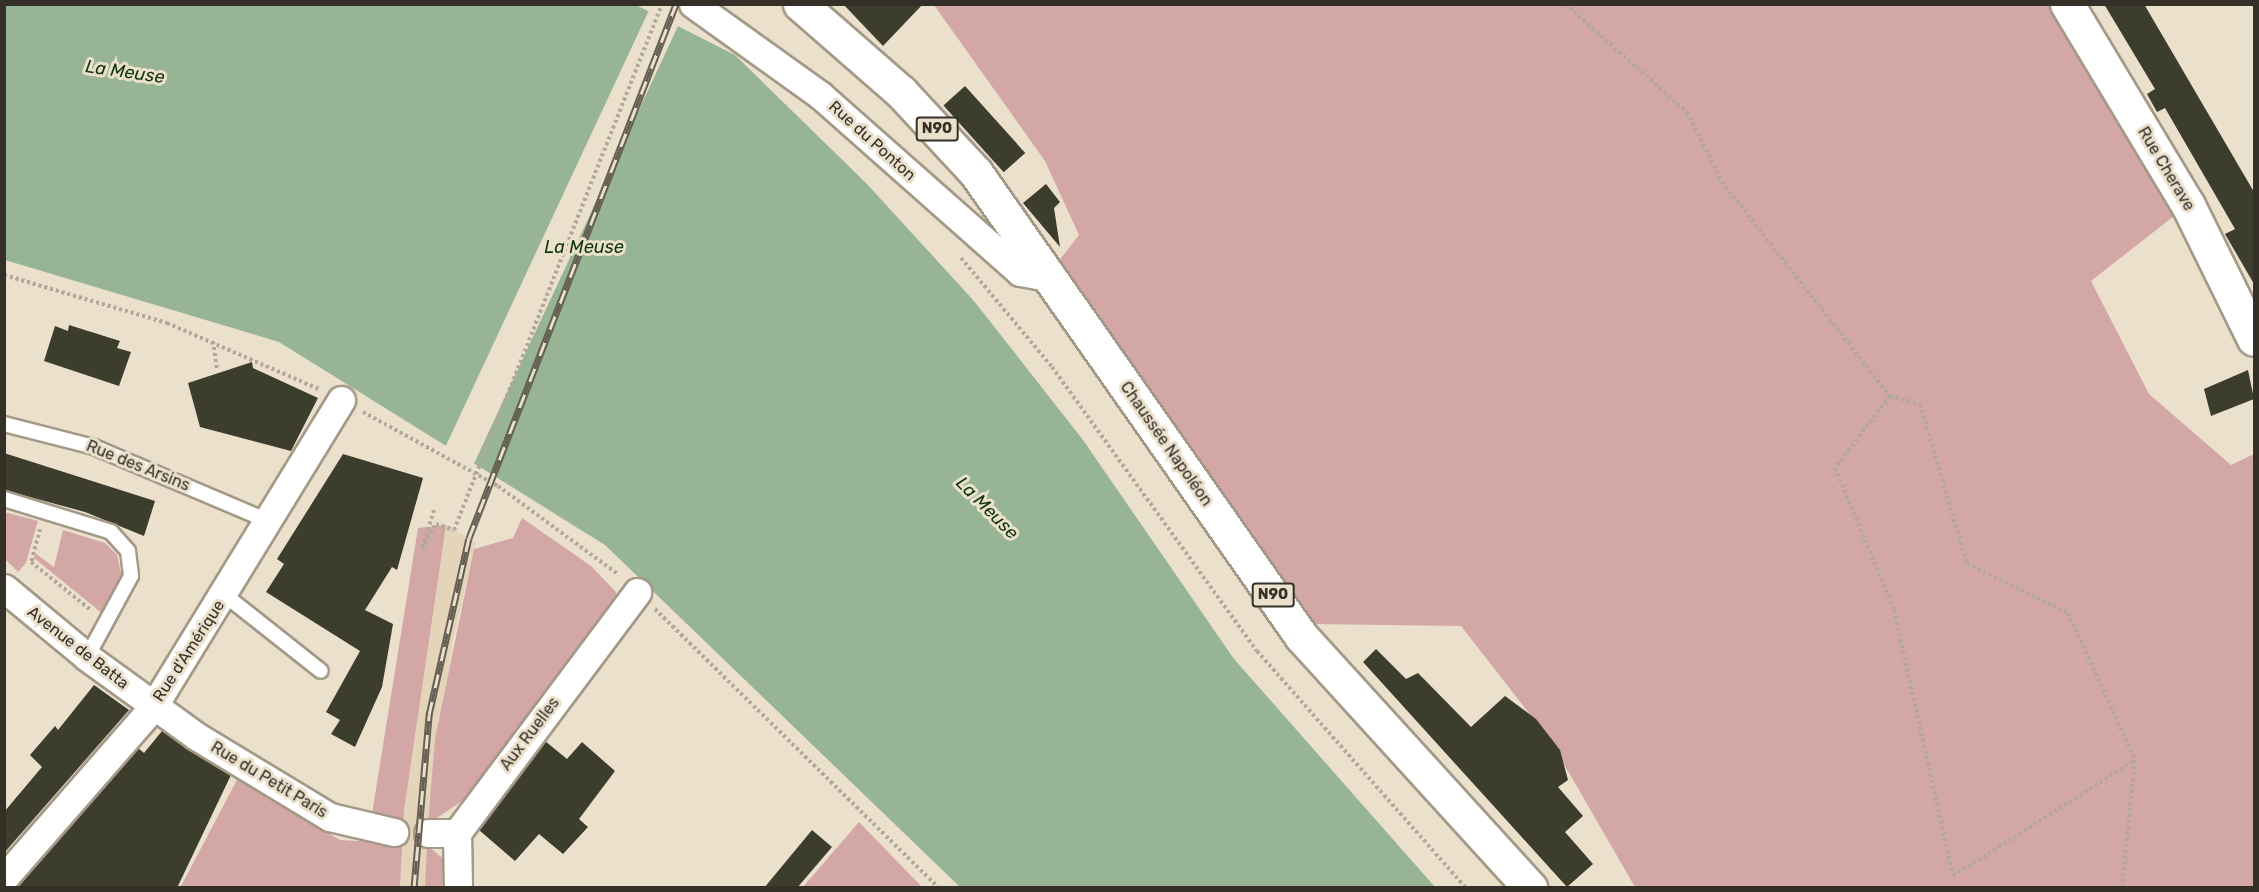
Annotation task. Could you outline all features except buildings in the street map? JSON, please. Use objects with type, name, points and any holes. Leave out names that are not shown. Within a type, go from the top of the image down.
[{"type":"main road","name":"Chaussée Napoléon","points":[[800,4],[941,133],[1048,277],[1301,636],[1530,888]]},
{"type":"main road","name":"Rue Cherave","points":[[2067,4],[2188,206],[2254,339]]},
{"type":"street","name":"Rue du Ponton","points":[[693,4],[820,95],[1020,272],[1048,277]]},
{"type":"street","name":"Rue d'Amérique","points":[[4,878],[153,707],[225,595],[341,400]]},
{"type":"street","name":"Avenue de Batta","points":[[4,588],[87,657],[153,707]]},
{"type":"street","name":"Aux Ruelles","points":[[457,833],[637,591]]},
{"type":"street","name":"Rue du Petit Paris","points":[[153,707],[312,808],[350,825],[394,832]]},
{"type":"street","points":[[428,833],[457,833],[458,888]]},
{"type":"lane","name":"Rue des Arsins","points":[[4,424],[94,447],[268,520]]},
{"type":"lane","points":[[4,499],[111,532],[128,551],[131,576],[87,657]]},
{"type":"lane","points":[[225,595],[321,671]]},
{"type":"path","points":[[434,510],[422,549],[436,524],[454,530],[662,4]]},
{"type":"path","points":[[1565,4],[1687,112],[1722,182],[1890,396],[1920,404],[1967,564],[2068,613],[2135,760],[2122,888]]},
{"type":"path","points":[[958,254],[1052,367],[1257,651],[1466,888]]},
{"type":"path","points":[[4,274],[213,340],[341,400],[498,486],[584,544],[637,591],[939,888]]},
{"type":"path","points":[[213,340],[217,370]]},
{"type":"path","points":[[1890,396],[1835,468],[1894,610],[1953,876],[2135,760]]},
{"type":"path","points":[[44,512],[31,562],[107,622]]},
{"type":"shaded area","points":[[934,5],[2067,5],[2188,205],[2091,281],[2149,394],[2231,465],[2254,454],[2254,887],[1635,887],[1550,740],[1461,626],[1312,624],[1055,266],[1079,235],[1045,161]]},
{"type":"shaded area","points":[[4,512],[38,521],[26,563],[18,572],[5,559]]},
{"type":"shaded area","points":[[522,518],[591,566],[616,592],[615,607],[468,797],[428,824],[435,739],[474,549],[513,538]]},
{"type":"shaded area","points":[[446,525],[476,542],[452,644],[425,887],[400,888],[404,811]]},
{"type":"shaded area","points":[[446,525],[404,811],[400,887],[180,888],[238,778],[340,840],[393,843],[371,820],[418,528]]},
{"type":"shaded area","points":[[63,530],[105,543],[117,555],[122,577],[103,614],[34,558],[35,553],[54,567]]},
{"type":"shaded area","points":[[859,822],[922,887],[803,887]]},
{"type":"shaded area","points":[[427,845],[452,866],[451,887],[425,888]]},
{"type":"water","name":"La Meuse","points":[[5,5],[636,5],[735,55],[866,183],[974,301],[1083,440],[1234,659],[1435,887],[960,887],[605,545],[279,342],[5,260]]},
{"type":"pier","points":[[650,8],[680,22],[473,465],[443,451]]},
{"type":"railway","points":[[414,888],[429,715],[469,538],[676,4]]}]
